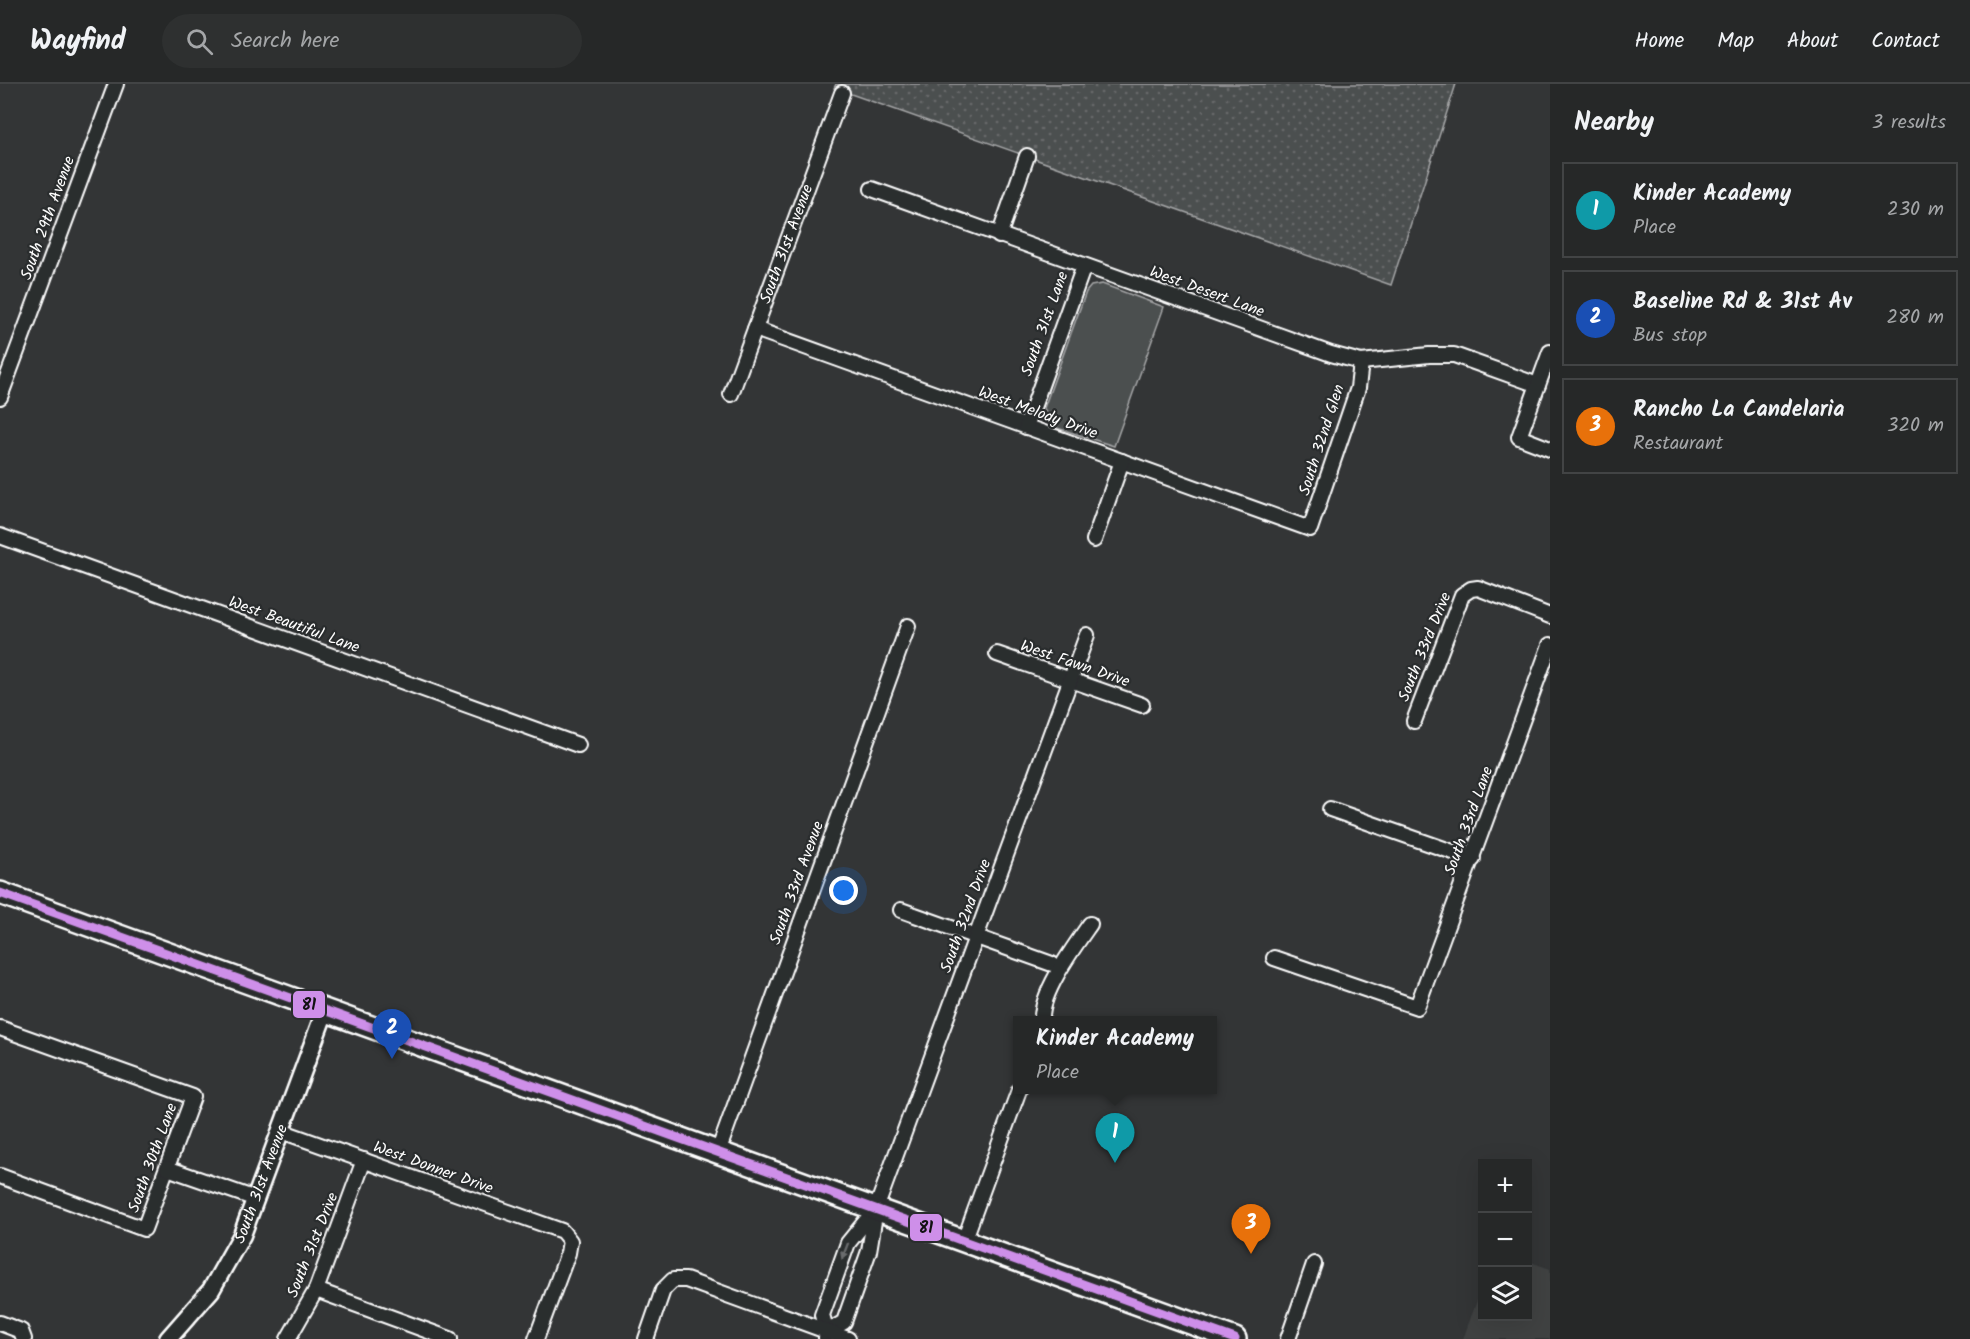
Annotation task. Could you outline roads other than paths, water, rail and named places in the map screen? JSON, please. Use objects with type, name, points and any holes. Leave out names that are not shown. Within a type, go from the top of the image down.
[{"type":"main road","points":[[0,893],[1235,1339]]},
{"type":"street","name":"South 29th Avenue","points":[[0,397],[116,84]]},
{"type":"street","name":"South 31st Avenue","points":[[731,394],[842,93]]},
{"type":"street","points":[[999,236],[1027,156]]},
{"type":"street","name":"West Desert Lane","points":[[872,189],[999,236],[1361,362],[1429,355],[1454,355],[1538,385]]},
{"type":"street","name":"South 31st Lane","points":[[1026,427],[1084,266]]},
{"type":"street","name":"West Melody Drive","points":[[755,329],[1310,529]]},
{"type":"street","points":[[1550,352],[1519,437],[1550,449]]},
{"type":"street","name":"South 32nd Glen","points":[[1310,529],[1358,388],[1361,362]]},
{"type":"street","points":[[1094,540],[1122,461]]},
{"type":"street","name":"West Beautiful Lane","points":[[0,536],[578,745]]},
{"type":"street","name":"South 33rd Drive","points":[[1414,721],[1462,595],[1471,589],[1478,588],[1550,616]]},
{"type":"street","name":"South 33rd Avenue","points":[[718,1152],[908,626]]},
{"type":"street","name":"South 32nd Drive","points":[[876,1209],[1087,635]]},
{"type":"street","name":"South 33rd Lane","points":[[1274,958],[1417,1007],[1550,645]]},
{"type":"street","name":"West Fawn Drive","points":[[997,654],[1142,705]]},
{"type":"street","points":[[1330,808],[1473,859]]},
{"type":"street","points":[[901,910],[1052,964]]},
{"type":"street","points":[[1042,1016],[1059,970],[1090,924]]},
{"type":"street","name":"South 31st Avenue","points":[[168,1339],[193,1313],[228,1263],[256,1199],[325,1011]]},
{"type":"street","name":"South 30th Lane","points":[[0,1028],[193,1097],[144,1229],[0,1176]]},
{"type":"street","points":[[964,1241],[1017,1094]]},
{"type":"street","name":"West Donner Drive","points":[[281,1131],[562,1231],[570,1241],[568,1253],[536,1339]]},
{"type":"street","name":"South 31st Drive","points":[[288,1339],[316,1290],[364,1160]]},
{"type":"street","points":[[167,1168],[256,1199]]},
{"type":"street","points":[[826,1335],[822,1315],[848,1243],[876,1209]]},
{"type":"street","points":[[826,1335],[844,1322],[869,1251],[876,1209]]},
{"type":"street","points":[[1288,1339],[1314,1264]]},
{"type":"street","points":[[646,1339],[663,1290],[673,1280],[687,1280],[826,1335],[848,1339]]},
{"type":"street","points":[[833,1283],[855,1290]]},
{"type":"street","points":[[316,1290],[450,1339]]},
{"type":"street","points":[[0,1323],[21,1331],[24,1339]]},
{"type":"place","name":"Baseline Rd & 31st Av","points":[[392,1059]]},
{"type":"place","name":"Kinder Academy","points":[[1115,1163]]},
{"type":"place","name":"Rancho La Candelaria","points":[[1251,1254]]}]
